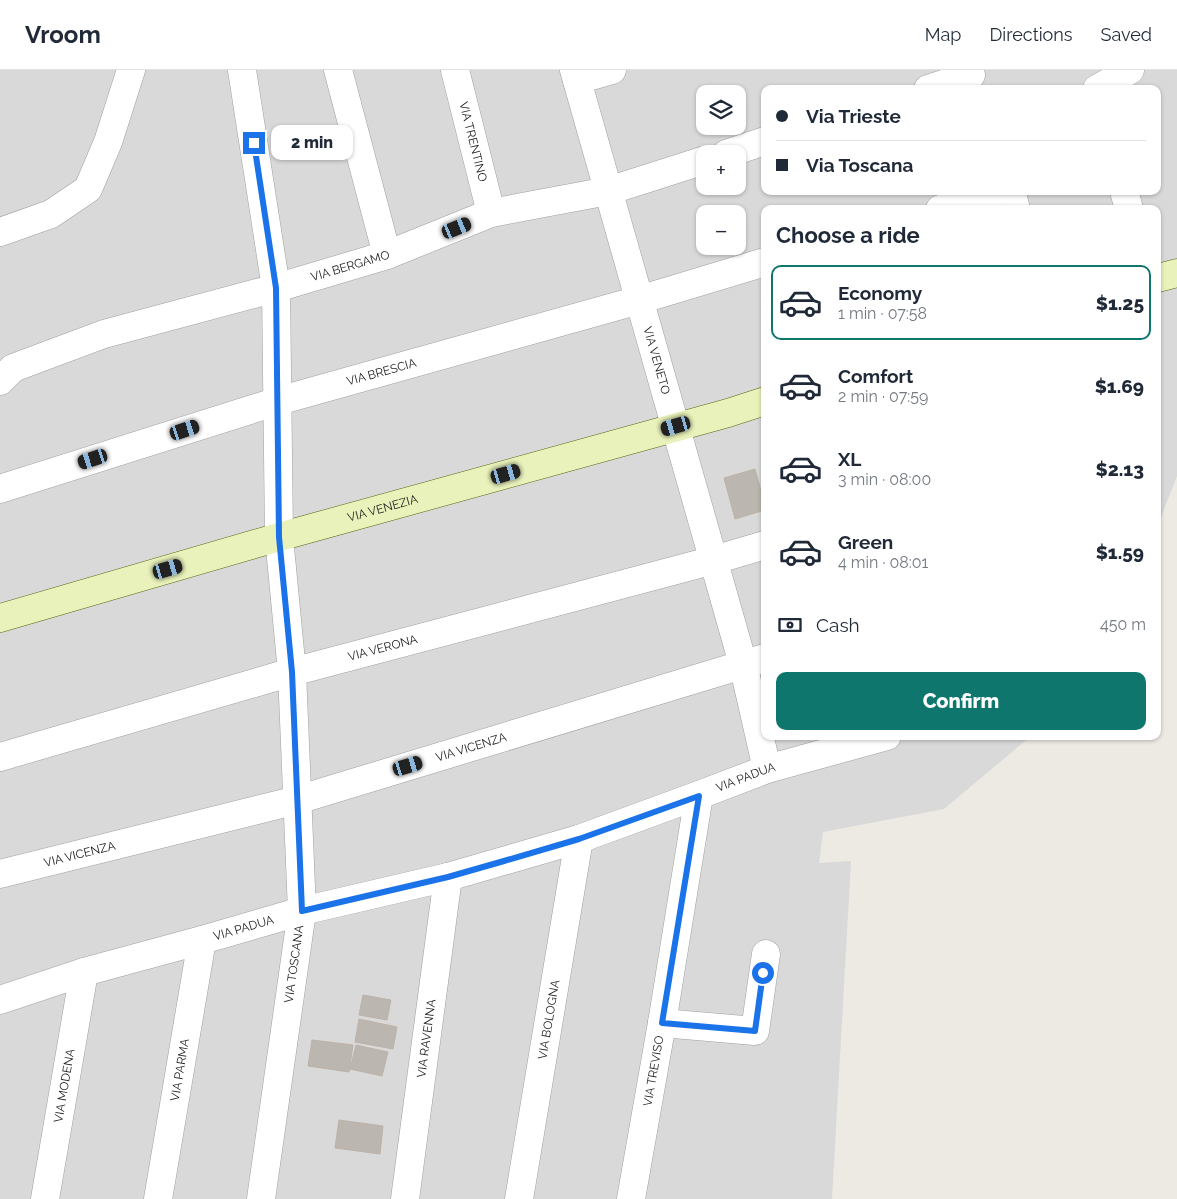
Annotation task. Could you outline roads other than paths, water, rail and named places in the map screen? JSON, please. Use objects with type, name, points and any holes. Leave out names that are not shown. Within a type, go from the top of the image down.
[{"type":"street","points":[[0,232],[51,214],[88,188],[108,142],[131,70]]},
{"type":"street","name":"VIA TOSCANA","points":[[242,70],[276,288],[279,537],[292,672],[302,911],[261,1199]]},
{"type":"street","points":[[338,70],[387,255]]},
{"type":"street","name":"VIA TRENTINO","points":[[455,70],[491,214]]},
{"type":"street","points":[[575,75],[612,70]]},
{"type":"street","points":[[1088,70],[1094,85]]},
{"type":"street","points":[[1103,85],[1130,70]]},
{"type":"street","name":"VIA VENETO","points":[[575,75],[714,560],[754,661],[761,724]]},
{"type":"street","points":[[944,85],[971,78]]},
{"type":"street","points":[[746,147],[761,142]]},
{"type":"street","name":"VIA BERGAMO","points":[[0,381],[13,368],[104,334],[276,288],[387,255],[491,214],[608,191],[696,163]]},
{"type":"street","points":[[953,205],[985,195]]},
{"type":"street","name":"VIA BRESCIA","points":[[0,489],[278,401],[639,300],[761,263]]},
{"type":"street","points":[[1161,277],[1177,273]]},
{"type":"street","name":"VIA VENEZIA","points":[[0,618],[279,537],[761,402]]},
{"type":"street","name":"VIA VERONA","points":[[0,757],[292,672],[761,546]]},
{"type":"street","name":"VIA VICENZA","points":[[0,874],[297,800],[754,661]]},
{"type":"street","name":"VIA VENETO","points":[[763,740],[766,769]]},
{"type":"street","name":"VIA PADUA","points":[[0,1000],[84,972],[302,911],[448,877],[579,839],[699,796],[766,769],[873,740]]},
{"type":"street","name":"VIA TREVISO","points":[[631,1199],[699,796]]},
{"type":"street","name":"VIA BOLOGNA","points":[[519,1199],[579,839]]},
{"type":"street","name":"VIA RAVENNA","points":[[405,1199],[448,877]]},
{"type":"street","name":"VIA PARMA","points":[[158,1199],[202,940]]},
{"type":"street","points":[[662,1023],[755,1031],[766,954]]},
{"type":"street","name":"VIA MODENA","points":[[46,1199],[84,972]]}]
